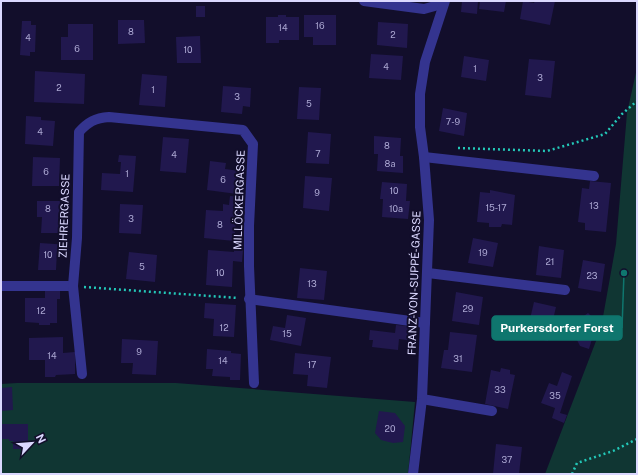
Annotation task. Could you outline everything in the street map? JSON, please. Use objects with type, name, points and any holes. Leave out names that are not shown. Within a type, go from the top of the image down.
[{"type":"street","points":[[364,1],[424,9],[443,3]]},
{"type":"street","name":"FRANZ-VON-SUPPÉ-GASSE","points":[[413,474],[422,399],[429,220],[420,127],[420,94],[425,62],[443,3]]},
{"type":"street","name":"ZIEHRERGASSE","points":[[82,374],[73,286],[77,238],[78,132],[86,124],[97,118],[109,117],[147,121]]},
{"type":"street","name":"MILLÖCKERGASSE","points":[[147,121],[243,130],[253,144],[249,226],[249,299],[254,383]]},
{"type":"street","points":[[424,157],[594,176]]},
{"type":"street","points":[[428,273],[565,290]]},
{"type":"street","points":[[1,286],[73,286]]},
{"type":"street","points":[[249,299],[426,323]]},
{"type":"street","points":[[422,399],[492,412]]},
{"type":"path","points":[[452,148],[547,151],[605,134],[622,114],[637,101]]},
{"type":"path","points":[[73,286],[249,299]]},
{"type":"path","points":[[572,474],[577,463],[613,451],[637,439]]},
{"type":"green space","points":[[637,68],[637,474],[545,474],[601,328],[616,244],[627,113]]},
{"type":"green space","points":[[176,383],[415,402],[408,474],[1,474],[1,384]]},
{"type":"building","points":[[462,1],[478,1],[477,14],[461,12]]},
{"type":"building","points":[[480,1],[506,1],[504,12],[479,9]]},
{"type":"building","points":[[523,1],[534,3],[535,1],[555,1],[550,25],[520,19]]},
{"type":"building","points":[[196,6],[205,6],[205,17],[196,17]]},
{"type":"building","points":[[278,15],[286,15],[286,17],[299,17],[299,40],[279,40],[279,43],[266,43],[266,17],[278,17]]},
{"type":"building","points":[[304,15],[336,15],[336,45],[313,45],[313,37],[304,37]]},
{"type":"building","points":[[118,20],[144,20],[145,43],[118,44]]},
{"type":"building","points":[[22,21],[31,21],[31,25],[36,25],[35,52],[30,52],[30,56],[20,55]]},
{"type":"building","points":[[378,22],[408,24],[407,48],[377,45]]},
{"type":"building","points":[[68,24],[93,24],[93,60],[61,60],[61,37],[68,37]]},
{"type":"building","points":[[200,36],[201,63],[177,63],[176,37]]},
{"type":"building","points":[[371,54],[403,56],[401,80],[369,78]]},
{"type":"building","points":[[464,56],[489,60],[486,81],[461,77]]},
{"type":"building","points":[[529,59],[555,61],[551,98],[525,95]]},
{"type":"building","points":[[35,71],[85,74],[84,104],[34,102]]},
{"type":"building","points":[[142,74],[167,76],[165,107],[139,105]]},
{"type":"building","points":[[223,86],[251,88],[250,107],[243,106],[242,114],[221,112]]},
{"type":"building","points":[[299,87],[321,88],[319,120],[297,119]]},
{"type":"building","points":[[443,108],[467,113],[464,136],[439,131]]},
{"type":"building","points":[[26,116],[41,117],[41,120],[55,121],[53,146],[25,144]]},
{"type":"building","points":[[308,132],[331,134],[329,164],[306,163]]},
{"type":"building","points":[[374,136],[401,138],[400,156],[403,156],[403,173],[377,171],[378,154],[374,154]]},
{"type":"building","points":[[163,137],[189,139],[186,173],[160,171]]},
{"type":"building","points":[[119,155],[136,156],[133,192],[101,190],[102,173],[120,174],[121,162],[118,162]]},
{"type":"building","points":[[33,157],[60,158],[59,186],[32,186]]},
{"type":"building","points":[[210,161],[226,163],[225,169],[240,171],[237,194],[207,190]]},
{"type":"building","points":[[305,176],[332,178],[329,211],[303,208]]},
{"type":"building","points":[[590,181],[611,183],[606,232],[585,230],[585,223],[578,222],[582,188],[589,189]]},
{"type":"building","points":[[382,182],[407,184],[406,201],[410,201],[408,219],[382,217],[383,199],[380,199]]},
{"type":"building","points":[[490,190],[515,195],[512,225],[502,224],[501,227],[489,227],[489,223],[477,222],[480,192],[490,193]]},
{"type":"building","points":[[230,196],[243,197],[242,206],[245,206],[244,213],[237,213],[234,241],[204,238],[206,210],[223,211],[223,204],[229,205]]},
{"type":"building","points":[[37,201],[60,201],[59,233],[41,233],[42,217],[37,217]]},
{"type":"building","points":[[120,204],[143,205],[141,234],[119,233]]},
{"type":"building","points":[[473,238],[498,243],[493,267],[468,263]]},
{"type":"building","points":[[40,243],[69,245],[69,251],[57,251],[56,270],[38,270]]},
{"type":"building","points":[[539,246],[564,250],[561,278],[536,275]]},
{"type":"building","points":[[234,249],[243,250],[242,262],[233,261],[232,287],[206,285],[208,250],[234,252]]},
{"type":"building","points":[[129,252],[157,255],[155,282],[126,279]]},
{"type":"building","points":[[583,260],[605,264],[601,292],[578,288]]},
{"type":"building","points":[[300,268],[327,271],[324,300],[297,298]]},
{"type":"building","points":[[45,289],[60,290],[60,299],[57,299],[57,323],[50,323],[50,325],[39,325],[39,323],[25,322],[25,298],[45,298]]},
{"type":"building","points":[[456,292],[483,297],[479,325],[452,321]]},
{"type":"building","points":[[534,302],[556,307],[548,341],[526,336]]},
{"type":"building","points":[[205,303],[236,305],[234,337],[213,336],[214,319],[204,318]]},
{"type":"building","points":[[588,313],[597,322],[589,349],[580,346],[570,326]]},
{"type":"building","points":[[287,315],[306,318],[301,346],[270,340],[273,326],[285,328]]},
{"type":"building","points":[[396,325],[409,326],[407,340],[399,339],[398,350],[372,347],[373,340],[369,340],[370,330],[395,333]]},
{"type":"building","points":[[450,332],[477,335],[472,372],[441,368],[444,350],[448,350]]},
{"type":"building","points":[[63,337],[63,353],[75,352],[75,374],[45,377],[45,360],[29,360],[29,338]]},
{"type":"building","points":[[122,339],[158,341],[156,375],[132,374],[133,363],[121,363]]},
{"type":"building","points":[[207,349],[231,351],[231,353],[241,354],[240,380],[230,380],[230,377],[212,376],[213,369],[206,369]]},
{"type":"building","points":[[295,353],[331,357],[327,388],[307,386],[308,375],[293,374]]},
{"type":"building","points":[[501,368],[510,370],[510,374],[515,375],[508,409],[485,404],[491,370],[500,372]]},
{"type":"building","points":[[562,372],[572,376],[560,413],[567,415],[564,423],[552,418],[555,408],[541,403],[549,383],[557,386]]},
{"type":"building","points":[[12,387],[13,410],[1,411],[1,388]]},
{"type":"building","points":[[379,411],[395,413],[405,426],[403,442],[393,443],[381,440],[375,433]]},
{"type":"building","points":[[1,424],[28,424],[28,449],[13,449],[13,441],[9,441],[9,439],[1,439]]},
{"type":"building","points":[[496,444],[522,447],[519,474],[493,474]]},
{"type":"place","name":"Purkersdorfer Forst","points":[[624,273]]}]
